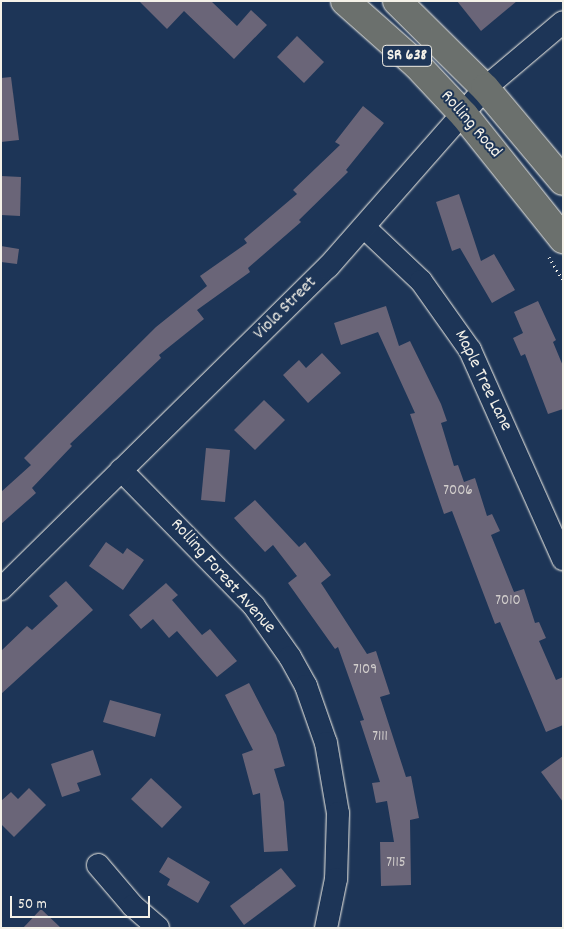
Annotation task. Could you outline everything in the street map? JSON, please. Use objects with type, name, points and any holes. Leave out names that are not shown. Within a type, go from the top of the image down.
[{"type":"main road","name":"Rolling Road","points":[[345,1],[417,66],[464,115],[563,239]]},
{"type":"main road","name":"Rolling Road","points":[[397,1],[485,88],[563,181]]},
{"type":"street","name":"Viola Street","points":[[1,589],[365,228],[424,156],[464,115],[485,88],[563,22]]},
{"type":"street","name":"Maple Tree Lane","points":[[365,228],[421,281],[470,350],[563,559]]},
{"type":"street","name":"Rolling Forest Avenue","points":[[122,470],[254,606],[290,657],[306,686],[326,743],[338,813],[336,879],[326,928]]},
{"type":"street","points":[[98,865],[133,906],[158,928]]},
{"type":"building","points":[[139,1],[211,1],[237,26],[251,10],[267,25],[234,59],[184,11],[167,29]]},
{"type":"building","points":[[457,1],[517,1],[481,31]]},
{"type":"building","points":[[297,36],[324,62],[304,83],[277,57]]},
{"type":"building","points":[[11,77],[19,140],[1,142],[1,78]]},
{"type":"building","points":[[363,106],[384,123],[346,170],[348,172],[299,220],[301,222],[248,268],[250,272],[197,310],[204,319],[159,355],[161,358],[70,444],[72,446],[32,488],[36,493],[1,524],[1,492],[31,465],[24,458],[156,327],[207,286],[200,276],[247,243],[244,239],[297,194],[293,190],[340,145],[335,142]]},
{"type":"building","points":[[1,176],[21,177],[20,216],[1,215]]},
{"type":"building","points":[[459,194],[481,261],[494,254],[515,290],[492,303],[460,248],[452,251],[436,202]]},
{"type":"building","points":[[1,246],[19,249],[17,264],[1,262]]},
{"type":"building","points":[[538,301],[556,340],[553,342],[563,366],[563,409],[548,414],[525,354],[521,356],[513,338],[523,333],[514,312]]},
{"type":"building","points":[[386,306],[399,346],[410,341],[441,404],[447,421],[441,423],[454,466],[458,465],[464,482],[475,478],[487,516],[492,514],[500,531],[491,535],[514,592],[524,589],[535,623],[539,622],[546,638],[539,641],[556,680],[563,677],[563,725],[546,732],[500,622],[495,624],[452,511],[444,514],[410,414],[415,413],[378,332],[341,345],[334,323]]},
{"type":"building","points":[[322,353],[341,373],[308,403],[283,375],[299,360],[306,368]]},
{"type":"building","points":[[264,400],[285,420],[255,450],[234,430]]},
{"type":"building","points":[[206,448],[230,450],[225,502],[201,500]]},
{"type":"building","points":[[255,500],[299,547],[305,542],[331,575],[321,583],[367,654],[376,651],[390,694],[380,697],[406,777],[411,776],[419,818],[410,820],[411,885],[381,886],[380,842],[394,842],[387,801],[376,803],[372,783],[380,782],[360,721],[364,720],[338,647],[335,649],[288,583],[297,576],[273,545],[265,552],[234,518]]},
{"type":"building","points":[[106,542],[123,554],[127,548],[144,560],[123,590],[89,566]]},
{"type":"building","points":[[66,581],[93,610],[1,694],[1,651],[27,626],[32,630],[58,606],[49,596]]},
{"type":"building","points":[[166,583],[178,595],[172,600],[202,635],[210,629],[237,661],[217,677],[177,631],[169,638],[153,619],[141,629],[129,615]]},
{"type":"building","points":[[249,683],[276,735],[285,766],[274,769],[284,802],[288,851],[264,852],[260,793],[253,795],[242,754],[253,750],[225,695]]},
{"type":"building","points":[[110,700],[161,714],[155,737],[103,722]]},
{"type":"building","points":[[93,750],[101,775],[77,783],[80,791],[62,797],[51,764]]},
{"type":"building","points":[[563,756],[563,802],[541,772]]},
{"type":"building","points":[[151,778],[182,807],[162,828],[131,799]]},
{"type":"building","points":[[29,788],[46,805],[14,837],[1,824],[1,801],[11,792],[18,799]]},
{"type":"building","points":[[168,857],[210,882],[198,903],[167,885],[170,879],[159,872]]},
{"type":"building","points":[[281,868],[296,886],[244,925],[230,906]]},
{"type":"building","points":[[41,909],[61,928],[23,928]]}]
